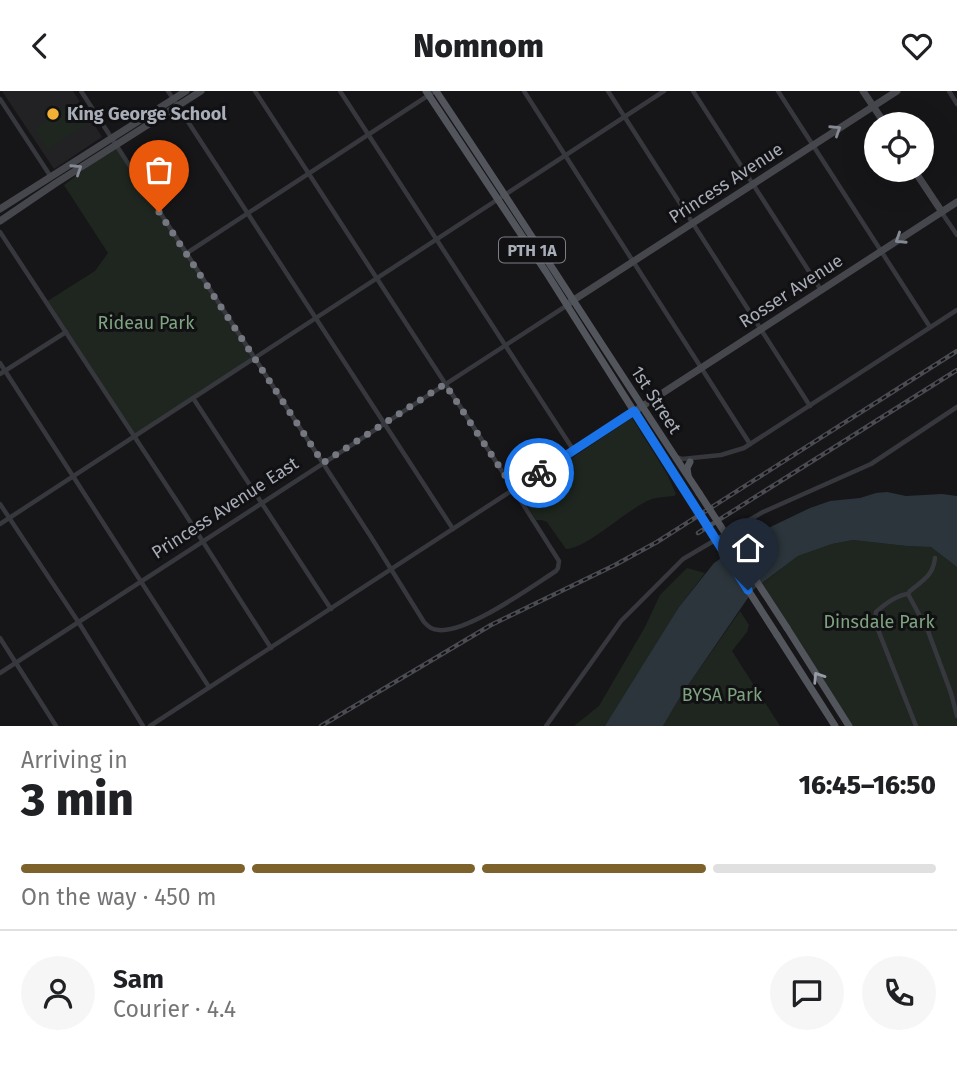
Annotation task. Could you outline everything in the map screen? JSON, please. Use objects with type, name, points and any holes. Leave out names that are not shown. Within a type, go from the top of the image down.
[{"type":"main road","name":"1st Street","points":[[432,92],[502,196],[634,411],[835,726]]},
{"type":"main road","name":"1st Street","points":[[569,303],[673,453],[849,726]]},
{"type":"main road","points":[[649,434],[674,467],[682,467]]},
{"type":"main road","points":[[690,462],[687,468],[690,479]]},
{"type":"street","points":[[81,91],[420,616],[436,630],[461,627],[553,573],[559,563],[514,489],[255,91]]},
{"type":"street","points":[[168,91],[453,529]]},
{"type":"street","points":[[0,209],[116,145],[176,103],[186,91]]},
{"type":"street","points":[[0,221],[111,137],[201,91]]},
{"type":"street","points":[[341,91],[574,451]]},
{"type":"street","points":[[524,91],[750,444]]},
{"type":"street","points":[[608,91],[810,405]]},
{"type":"street","points":[[0,524],[664,91]]},
{"type":"street","points":[[693,91],[821,290]]},
{"type":"street","points":[[778,91],[930,327]]},
{"type":"street","points":[[863,91],[877,112]]},
{"type":"street","name":"Princess Avenue","points":[[569,303],[897,91]]},
{"type":"street","points":[[949,91],[957,104]]},
{"type":"street","points":[[187,253],[432,92]]},
{"type":"street","points":[[0,99],[53,180]]},
{"type":"street","points":[[922,182],[957,235]]},
{"type":"street","name":"Rosser Avenue","points":[[634,411],[957,202]]},
{"type":"street","points":[[0,232],[271,648]]},
{"type":"street","name":"Princess Avenue East","points":[[0,673],[569,303]]},
{"type":"street","points":[[673,453],[682,459],[734,453],[957,310]]},
{"type":"street","points":[[2,372],[66,332]]},
{"type":"street","points":[[0,363],[2,372],[74,476],[209,687]]},
{"type":"street","points":[[193,398],[331,609]]},
{"type":"street","points":[[546,726],[621,621],[683,559],[763,512],[871,464],[957,407]]},
{"type":"street","points":[[150,726],[634,411]]},
{"type":"street","points":[[682,467],[704,456]]},
{"type":"street","points":[[0,504],[143,726]]},
{"type":"street","points":[[916,726],[875,622],[876,612],[887,603],[908,594],[930,574],[934,569],[935,558]]},
{"type":"street","points":[[908,594],[928,631],[957,716]]},
{"type":"street","points":[[0,638],[56,726]]},
{"type":"shaded area","name":"King George School","points":[[2,91],[73,91],[102,137],[54,169]]},
{"type":"shaded area","points":[[887,492],[906,496],[957,496],[957,567],[931,547],[853,540],[798,556],[754,589],[663,726],[605,726],[679,607],[714,563],[758,533],[810,508],[830,501]]},
{"type":"green space","points":[[74,103],[87,124],[47,150],[34,129]]},
{"type":"green space","name":"Rideau Park","points":[[116,145],[254,358],[134,437],[46,302],[95,271],[108,253],[64,185]]},
{"type":"green space","points":[[632,418],[667,474],[676,494],[643,503],[585,542],[566,549],[547,522],[536,520],[522,497],[522,491]]},
{"type":"green space","name":"Dinsdale Park","points":[[853,540],[931,547],[957,567],[957,726],[851,726],[760,585],[798,556]]},
{"type":"green space","points":[[687,568],[705,573],[679,607],[612,718],[605,726],[574,726],[599,706],[645,627],[660,595]]},
{"type":"green space","name":"BYSA Park","points":[[740,611],[749,625],[747,632],[732,651],[780,726],[663,726],[680,697]]},
{"type":"railway","points":[[321,726],[491,625],[657,542],[957,351]]},
{"type":"railway","points":[[698,533],[957,370]]},
{"type":"way so far","points":[[159,212],[323,463],[445,384],[514,489],[539,473]]},
{"type":"place","name":"King George School","points":[[53,114]]},
{"type":"route","points":[[539,473],[634,411],[748,590]]}]
